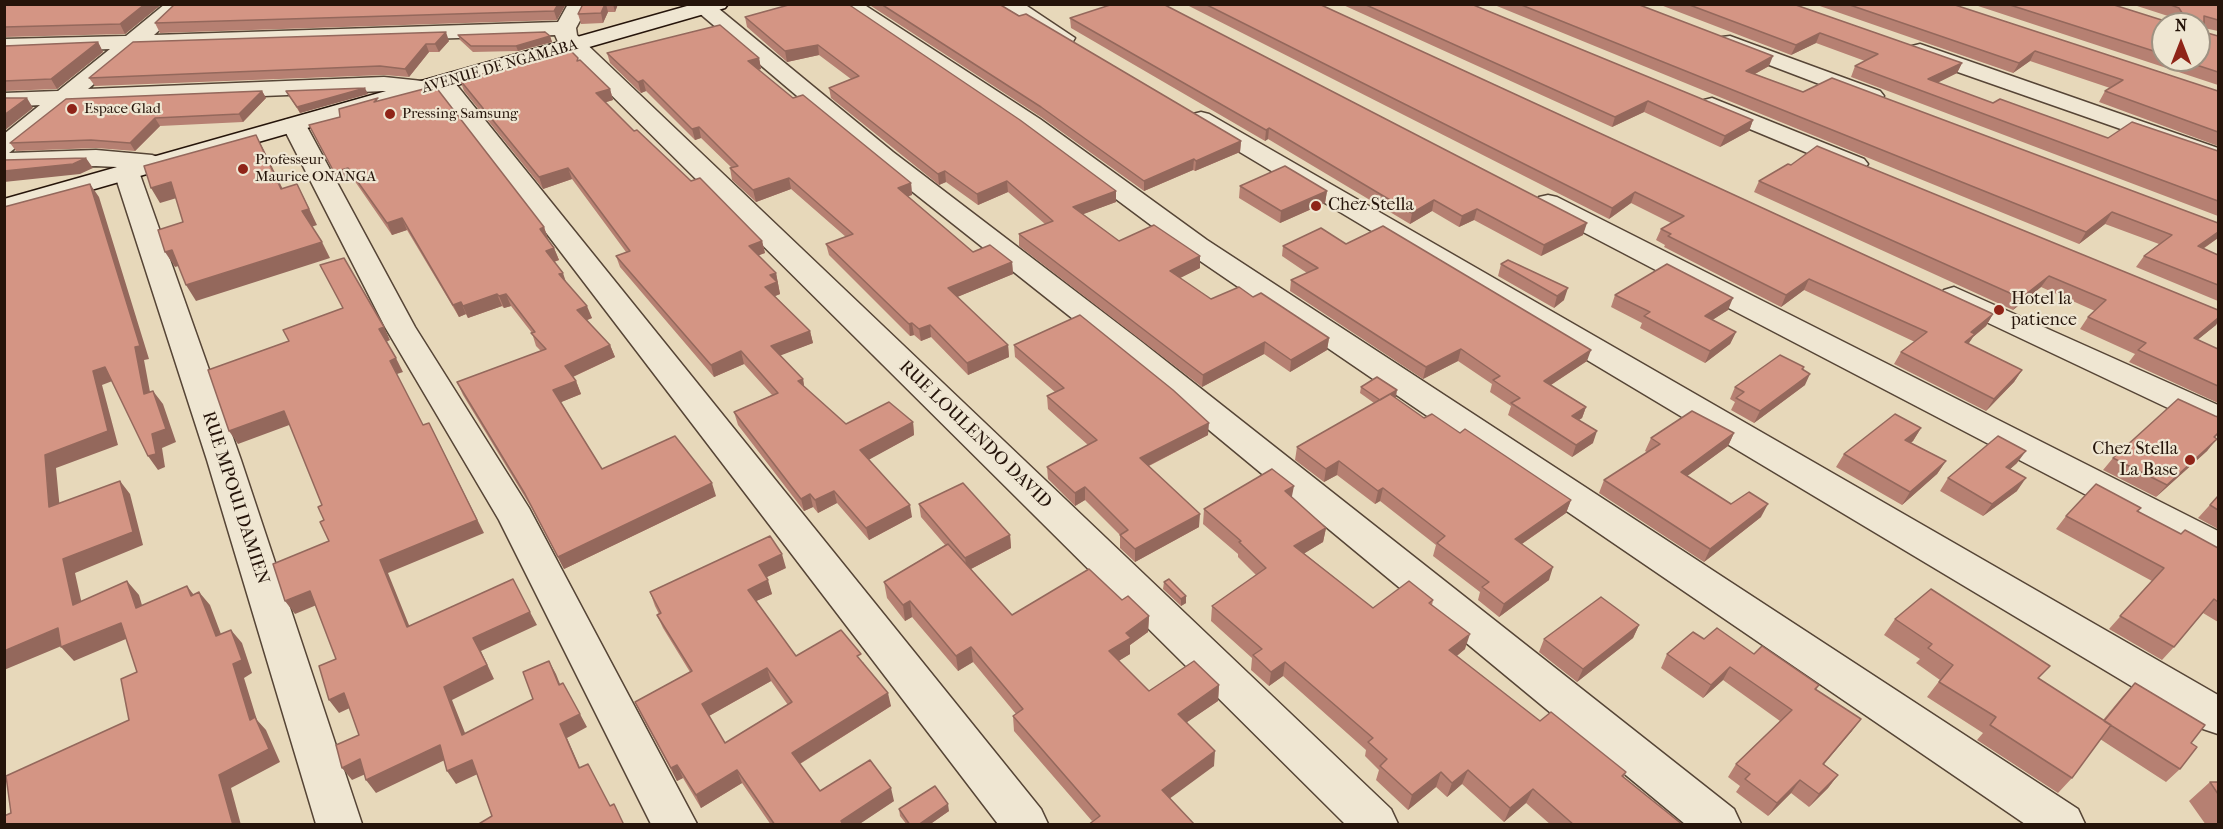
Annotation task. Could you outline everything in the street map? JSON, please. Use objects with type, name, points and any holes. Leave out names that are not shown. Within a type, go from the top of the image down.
[{"type":"street","points":[[4,147],[178,4]]},
{"type":"street","points":[[4,46],[132,42],[570,37],[579,4]]},
{"type":"street","points":[[848,4],[1031,124],[1197,246],[2062,825]]},
{"type":"street","points":[[1009,4],[1093,55]]},
{"type":"street","points":[[712,6],[884,157],[1127,346],[1718,825]]},
{"type":"street","name":"AVENUE DE NGAMABA","points":[[4,207],[435,86],[570,37],[712,6]]},
{"type":"street","points":[[1714,36],[1890,102]]},
{"type":"street","name":"RUE LOULENDO DAVID","points":[[570,37],[1375,825]]},
{"type":"street","points":[[1902,45],[2218,156]]},
{"type":"street","points":[[4,100],[384,84],[435,86],[1025,825]]},
{"type":"street","points":[[1695,98],[1881,175]]},
{"type":"street","points":[[1172,102],[2218,716]]},
{"type":"street","points":[[294,125],[400,327],[516,517],[674,825]]},
{"type":"street","points":[[4,161],[96,158],[142,168]]},
{"type":"street","name":"RUE MPOUI DAMIEN","points":[[142,168],[224,460],[339,825]]},
{"type":"street","points":[[1522,190],[2218,547]]},
{"type":"street","points":[[1931,286],[2218,418]]},
{"type":"building","points":[[4,4],[145,4],[120,24],[4,27]]},
{"type":"building","points":[[175,4],[558,4],[554,11],[155,23]]},
{"type":"building","points":[[583,4],[605,4],[601,13],[578,14]]},
{"type":"building","points":[[792,4],[848,4],[1020,120],[1116,191],[1073,207],[1119,241],[1154,225],[1200,256],[1170,271],[1211,299],[1239,287],[1253,297],[1261,293],[1329,338],[1291,360],[1265,342],[1203,375],[1019,234],[1053,221],[1007,181],[977,194],[945,171],[938,174],[829,88],[859,76],[818,45],[785,51],[745,17]]},
{"type":"building","points":[[881,4],[999,4],[1019,16],[1026,14],[1241,141],[1144,181],[1041,107]]},
{"type":"building","points":[[1113,4],[1163,4],[1587,223],[1544,245],[1477,209],[1462,216],[1434,200],[1412,213],[1269,128],[1266,130],[1070,18]]},
{"type":"building","points":[[1205,4],[1319,4],[1993,314],[1971,332],[1975,334],[1965,342],[2022,370],[1994,399],[1901,352],[1927,332],[1809,279],[1786,295],[1668,236],[1671,234],[1661,229],[1684,216],[1635,192],[1612,208]]},
{"type":"building","points":[[1364,4],[1471,4],[1753,120],[1725,136],[1648,101],[1615,117]]},
{"type":"building","points":[[1519,4],[1637,4],[1773,56],[1746,71],[1803,92],[1832,78],[2218,223],[2218,232],[2198,246],[2218,255],[2218,285],[2144,256],[2172,235],[2112,212],[2086,232]]},
{"type":"building","points":[[1687,4],[1793,4],[1962,63],[1928,79],[1993,103],[2000,99],[2108,138],[2132,122],[2218,151],[2218,201],[1855,66],[1878,54],[1820,33],[1796,45]]},
{"type":"building","points":[[1847,4],[1952,4],[2151,69],[2151,72],[2160,72],[2218,91],[2218,132],[2105,91],[2123,80],[2035,51],[2019,63]]},
{"type":"building","points":[[2007,4],[2111,4],[2151,17],[2151,50]]},
{"type":"building","points":[[2168,4],[2218,4],[2218,20],[2211,18],[2211,12],[2182,12],[2179,8]]},
{"type":"building","points":[[720,25],[759,58],[748,61],[793,98],[803,95],[911,183],[898,188],[973,252],[990,245],[1012,262],[948,288],[1008,345],[967,363],[930,325],[919,329],[912,323],[909,324],[826,244],[853,234],[789,178],[753,190],[730,168],[738,166],[699,127],[692,129],[643,80],[638,82],[607,53]]},
{"type":"building","points":[[446,32],[435,44],[426,44],[405,69],[380,66],[89,78],[133,42]]},
{"type":"building","points":[[545,32],[550,36],[516,46],[471,46],[458,35]]},
{"type":"building","points":[[2211,34],[2218,36],[2218,72],[2211,70]]},
{"type":"building","points":[[98,42],[51,79],[4,81],[4,46]]},
{"type":"building","points":[[571,51],[578,58],[577,61],[580,60],[610,89],[596,93],[634,131],[637,130],[691,181],[700,178],[762,241],[749,246],[776,273],[770,275],[777,282],[765,287],[810,331],[771,346],[803,379],[798,381],[846,424],[889,402],[913,422],[860,450],[910,505],[866,528],[834,491],[815,500],[810,494],[801,499],[734,412],[778,393],[741,351],[711,365],[616,256],[630,251],[568,168],[539,177],[460,80]]},
{"type":"building","points":[[435,86],[544,227],[540,229],[554,248],[546,251],[563,273],[559,274],[587,306],[577,310],[610,345],[565,366],[576,381],[553,390],[602,469],[675,436],[712,483],[558,557],[525,494],[457,382],[546,349],[531,333],[535,332],[506,294],[499,296],[497,294],[463,306],[461,302],[453,305],[402,218],[387,223],[348,168],[334,172],[309,125],[340,117],[339,109]]},
{"type":"building","points":[[365,88],[297,107],[286,91]]},
{"type":"building","points":[[262,91],[239,114],[155,118],[130,143],[91,140],[10,143],[66,99]]},
{"type":"building","points":[[4,98],[27,98],[4,115]]},
{"type":"building","points":[[256,135],[281,189],[297,184],[309,209],[302,211],[322,242],[186,285],[172,250],[165,252],[158,230],[183,222],[171,182],[151,188],[144,166]]},
{"type":"building","points":[[1817,146],[2218,310],[2218,318],[2194,338],[2218,349],[2218,386],[2138,350],[2146,343],[2088,317],[2106,300],[2049,276],[2021,298],[1759,181],[1788,164],[1791,165]]},
{"type":"building","points":[[86,158],[73,164],[4,171],[4,160]]},
{"type":"building","points":[[1285,166],[1327,191],[1281,211],[1240,186]]},
{"type":"building","points":[[90,184],[140,346],[135,347],[144,394],[153,391],[166,429],[152,434],[156,454],[148,456],[105,367],[93,371],[108,431],[45,455],[49,507],[120,481],[133,532],[63,559],[73,605],[127,581],[136,608],[187,586],[191,596],[199,592],[216,636],[231,630],[242,660],[233,664],[250,720],[255,717],[269,749],[219,775],[233,825],[4,825],[4,816],[11,813],[6,776],[129,720],[121,679],[137,672],[121,623],[61,647],[58,628],[4,651],[4,207]]},
{"type":"building","points":[[1383,226],[1591,350],[1544,381],[1586,407],[1572,416],[1597,431],[1576,445],[1511,403],[1520,398],[1493,380],[1500,376],[1461,349],[1426,367],[1291,280],[1318,268],[1283,246],[1321,228],[1346,244]]},
{"type":"building","points":[[344,258],[384,327],[379,329],[396,358],[390,361],[423,425],[429,423],[477,520],[380,560],[407,627],[513,579],[530,612],[473,638],[487,665],[444,687],[462,735],[533,699],[523,672],[549,661],[559,685],[563,683],[580,714],[560,724],[579,768],[588,764],[610,806],[614,804],[624,825],[477,825],[492,816],[472,760],[447,771],[440,745],[366,780],[360,759],[342,768],[336,745],[359,735],[344,693],[329,700],[319,666],[336,659],[310,591],[285,601],[273,564],[329,541],[320,522],[324,520],[318,507],[322,505],[284,411],[229,431],[208,370],[289,341],[283,330],[343,308],[320,265]]},
{"type":"building","points":[[1508,260],[1568,288],[1557,296],[1501,264]]},
{"type":"building","points":[[1667,264],[1733,298],[1705,316],[1736,332],[1710,351],[1644,316],[1650,312],[1615,295]]},
{"type":"building","points":[[1080,315],[1173,390],[1209,423],[1140,458],[1200,514],[1135,549],[1120,535],[1128,530],[1085,487],[1075,493],[1047,467],[1097,440],[1047,396],[1064,388],[1014,345]]},
{"type":"building","points":[[1780,355],[1804,367],[1802,369],[1810,374],[1760,411],[1736,398],[1744,392],[1735,387]]},
{"type":"building","points":[[1377,377],[1397,390],[1380,400],[1361,387]]},
{"type":"building","points":[[1390,394],[1424,418],[1432,414],[1460,433],[1465,429],[1571,500],[1515,539],[1553,567],[1504,604],[1482,587],[1489,582],[1437,543],[1445,536],[1383,488],[1378,491],[1339,461],[1326,469],[1297,447]]},
{"type":"building","points":[[2178,399],[2218,417],[2218,433],[2214,437],[2217,439],[2167,485],[2113,458]]},
{"type":"building","points":[[1692,411],[1734,433],[1681,472],[1731,504],[1749,492],[1768,504],[1710,549],[1604,480],[1660,444],[1651,438]]},
{"type":"building","points":[[1895,414],[1921,428],[1905,440],[1946,461],[1910,492],[1844,454]]},
{"type":"building","points":[[1998,436],[2026,451],[2006,467],[2026,478],[1992,504],[1948,478]]},
{"type":"building","points":[[1272,469],[1294,486],[1285,491],[1326,528],[1294,546],[1373,608],[1409,581],[1433,600],[1429,603],[1470,634],[1449,650],[1540,721],[1551,712],[1626,772],[1622,776],[1683,825],[1574,825],[1533,789],[1510,808],[1468,770],[1452,783],[1441,772],[1412,795],[1380,766],[1387,759],[1368,742],[1373,738],[1285,662],[1271,672],[1253,655],[1262,649],[1212,606],[1266,568],[1239,542],[1241,541],[1204,509]]},
{"type":"building","points":[[963,483],[1010,535],[965,558],[919,504]]},
{"type":"building","points":[[2096,484],[2141,508],[2137,511],[2181,534],[2185,530],[2218,548],[2218,602],[2214,599],[2174,647],[2120,616],[2164,568],[2066,516]]},
{"type":"building","points":[[2218,496],[2218,510],[2210,505]]},
{"type":"building","points":[[770,536],[782,554],[759,565],[768,580],[748,590],[796,656],[841,630],[861,654],[857,656],[888,693],[792,753],[820,791],[870,760],[891,788],[841,821],[843,825],[775,825],[737,770],[696,795],[677,765],[671,768],[635,702],[692,671],[657,615],[661,613],[650,592]],"holes":[[[767,668],[792,702],[725,743],[702,704]]]},
{"type":"building","points":[[948,544],[1012,615],[1089,569],[1122,600],[1128,596],[1149,616],[1126,633],[1131,638],[1109,651],[1149,691],[1194,661],[1219,685],[1178,714],[1215,751],[1162,790],[1195,825],[1088,825],[1100,816],[1013,716],[1023,709],[971,647],[956,656],[910,601],[903,605],[884,582]]},
{"type":"building","points":[[1169,579],[1186,596],[1181,599],[1164,582]]},
{"type":"building","points":[[1931,589],[2050,666],[2038,678],[2111,725],[2072,778],[1990,725],[1996,717],[1939,682],[1953,665],[1928,648],[1932,644],[1895,619]]},
{"type":"building","points":[[1601,597],[1639,625],[1583,669],[1544,639]]},
{"type":"building","points":[[1717,628],[1754,654],[1762,646],[1819,685],[1815,689],[1861,719],[1823,764],[1838,775],[1819,794],[1800,780],[1777,803],[1745,779],[1750,774],[1736,764],[1792,710],[1730,667],[1711,685],[1667,654],[1693,632],[1704,639]]},
{"type":"building","points":[[2135,683],[2205,725],[2191,743],[2197,747],[2180,769],[2104,721]]},
{"type":"building","points":[[2210,782],[2218,782],[2218,794]]},
{"type":"building","points":[[935,786],[948,804],[918,825],[910,825],[899,809]]},
{"type":"place","name":"Espace Glad","points":[[72,109]]},
{"type":"place","name":"Pressing Samsung","points":[[390,114]]},
{"type":"place","name":"Professeur Maurice ONANGA","points":[[243,169]]},
{"type":"place","name":"Chez Stella","points":[[1316,206]]},
{"type":"place","name":"Hotel la patience","points":[[1999,310]]},
{"type":"place","name":"Chez Stella La Base","points":[[2190,460]]}]
